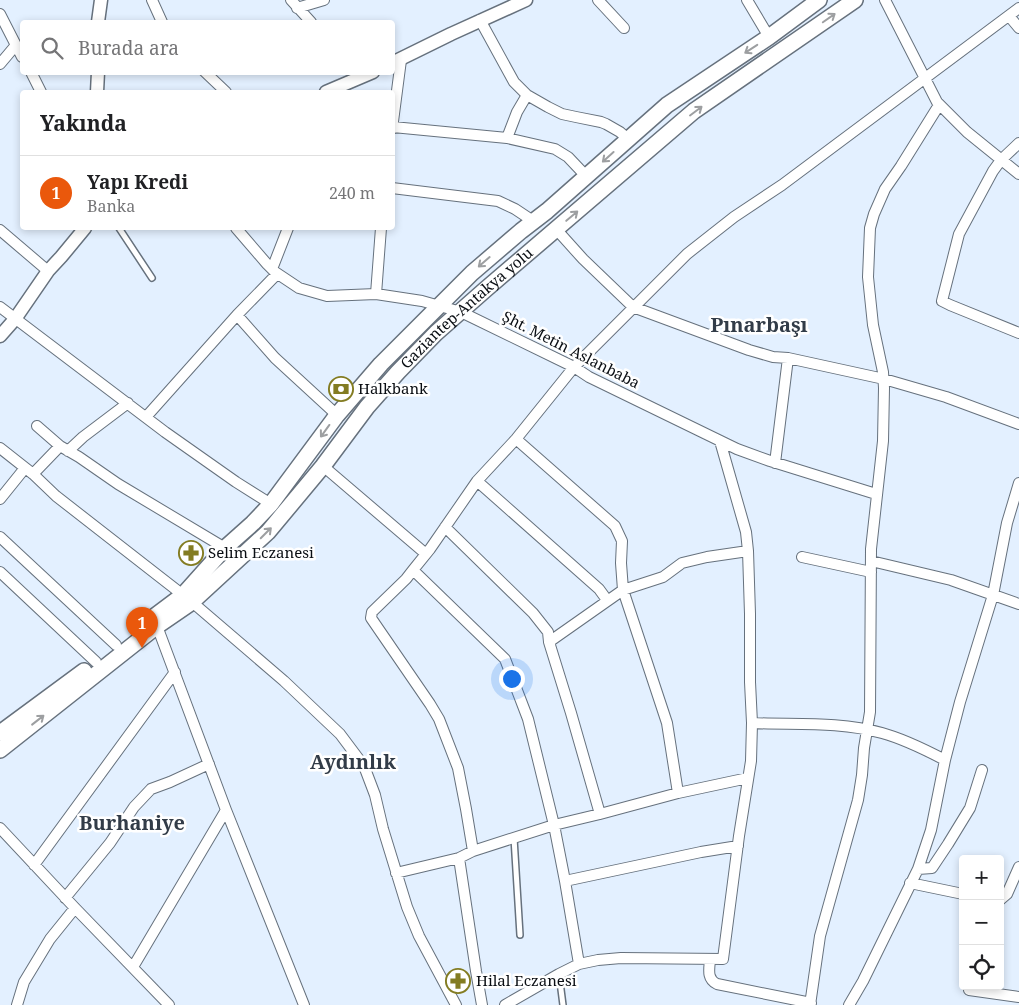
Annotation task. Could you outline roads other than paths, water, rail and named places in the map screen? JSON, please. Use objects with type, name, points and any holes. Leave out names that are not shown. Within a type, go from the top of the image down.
[{"type":"main road","name":"Gaziantep-Antakya yolu","points":[[0,732],[96,662],[116,645],[187,599],[225,548],[271,504],[337,414],[381,364],[472,273],[547,211],[666,105],[769,37],[819,0]]},
{"type":"main road","name":"Gaziantep-Antakya yolu","points":[[0,750],[157,626],[268,532],[398,372],[461,312],[694,111],[855,0]]},
{"type":"street","points":[[98,20],[101,0]]},
{"type":"street","points":[[152,0],[161,20]]},
{"type":"street","points":[[294,4],[324,0]]},
{"type":"street","points":[[395,95],[397,62],[480,20],[526,0]]},
{"type":"street","points":[[598,0],[624,28]]},
{"type":"street","points":[[747,0],[769,37]]},
{"type":"street","points":[[885,0],[939,105],[967,132],[1019,174]]},
{"type":"street","points":[[294,4],[309,20]]},
{"type":"street","points":[[473,850],[458,768],[439,719],[371,618],[372,612],[406,579],[445,528],[477,481],[516,439],[574,367],[687,254],[734,217],[782,185],[1019,8]]},
{"type":"street","points":[[0,14],[20,53]]},
{"type":"street","points":[[1009,16],[1019,28]]},
{"type":"street","points":[[480,20],[514,82],[527,95],[562,114],[606,124],[628,139]]},
{"type":"street","points":[[0,64],[16,45]]},
{"type":"street","points":[[32,75],[40,90]]},
{"type":"street","points":[[97,90],[98,75]]},
{"type":"street","points":[[208,75],[224,90]]},
{"type":"street","points":[[330,90],[357,76]]},
{"type":"street","points":[[507,138],[517,112],[527,95]]},
{"type":"street","points":[[710,960],[709,975],[717,984],[811,1004],[820,936],[858,800],[870,712],[871,560],[876,494],[883,442],[884,379],[876,344],[868,277],[870,228],[885,189],[939,105]]},
{"type":"street","points":[[395,128],[507,138],[559,151],[568,157],[586,176]]},
{"type":"street","points":[[1019,143],[1001,160],[993,171],[959,234],[942,301],[1019,332]]},
{"type":"street","points":[[395,188],[498,202],[515,209],[533,221]]},
{"type":"street","points":[[0,230],[48,271]]},
{"type":"street","points":[[0,336],[16,319],[48,271],[83,230]]},
{"type":"street","name":"Şht. Metin Aslanbaba","points":[[238,230],[275,272],[299,288],[327,296],[376,294],[422,301],[461,312],[574,367],[589,378],[720,442],[775,463],[876,494]]},
{"type":"street","points":[[146,417],[275,272],[287,230]]},
{"type":"street","points":[[376,294],[381,230]]},
{"type":"street","points":[[556,230],[633,307],[749,350],[773,357],[788,358],[884,379],[946,397],[1019,424]]},
{"type":"street","points":[[0,306],[146,417],[236,482],[271,504]]},
{"type":"street","points":[[237,315],[275,358],[337,414]]},
{"type":"street","points":[[775,463],[788,358]]},
{"type":"street","points":[[0,499],[29,471],[83,437],[128,403]]},
{"type":"street","points":[[37,426],[64,448],[118,484],[225,548]]},
{"type":"street","points":[[516,439],[615,526],[622,541],[623,590],[667,723],[678,793]]},
{"type":"street","points":[[505,1005],[579,964],[620,958],[723,959],[751,761],[752,723],[746,532],[720,442]]},
{"type":"street","points":[[0,448],[56,496],[187,599],[284,681],[340,734],[364,766],[375,794],[383,830],[407,907],[419,936],[456,1005]]},
{"type":"street","points":[[323,466],[426,554]]},
{"type":"street","points":[[477,481],[599,589],[606,600]]},
{"type":"street","points":[[849,1005],[863,981],[918,869],[931,830],[945,760],[960,702],[993,595],[1007,523],[1019,483]]},
{"type":"street","points":[[445,528],[533,613],[548,632],[549,642],[600,814]]},
{"type":"street","points":[[0,536],[116,645]]},
{"type":"street","points":[[549,642],[606,600],[623,590],[663,577],[682,563],[707,556],[748,551]]},
{"type":"street","points":[[802,557],[871,572]]},
{"type":"street","points":[[871,560],[951,580],[1019,604]]},
{"type":"street","points":[[412,570],[505,659],[528,719],[554,825],[579,964]]},
{"type":"street","points":[[2,579],[96,662]]},
{"type":"street","points":[[157,626],[208,764],[304,1005]]},
{"type":"street","points":[[34,865],[175,672]]},
{"type":"street","points":[[752,723],[835,725],[867,729],[907,741],[945,760]]},
{"type":"street","points":[[65,898],[110,843],[134,808],[151,789],[208,764]]},
{"type":"street","points":[[918,869],[932,868],[948,844],[970,808],[982,770]]},
{"type":"street","points":[[396,873],[459,858],[473,850],[554,825],[678,793],[748,778]]},
{"type":"street","points":[[133,967],[226,810]]},
{"type":"street","points":[[0,828],[169,1005]]},
{"type":"street","points":[[565,881],[700,852],[738,846]]},
{"type":"street","points":[[459,858],[482,1005]]},
{"type":"street","points":[[1004,897],[1019,868]]},
{"type":"street","points":[[910,883],[959,893]]},
{"type":"street","points":[[17,1005],[24,982],[50,939],[75,908]]},
{"type":"street","points":[[969,990],[1019,997]]},
{"type":"lane","points":[[120,230],[152,278]]},
{"type":"lane","points":[[514,838],[520,935]]},
{"type":"lane","points":[[559,974],[563,1005]]},
{"type":"place","name":"Halkbank","points":[[341,389]]},
{"type":"place","name":"Selim Eczanesi","points":[[191,553]]},
{"type":"place","name":"Yapı Kredi","points":[[142,648]]},
{"type":"place","name":"Hilal Eczanesi","points":[[458,981]]},
{"type":"district","name":"Pınarbaşı","points":[[759,325]]},
{"type":"district","name":"Aydınlık","points":[[353,762]]},
{"type":"district","name":"Burhaniye","points":[[132,823]]}]
